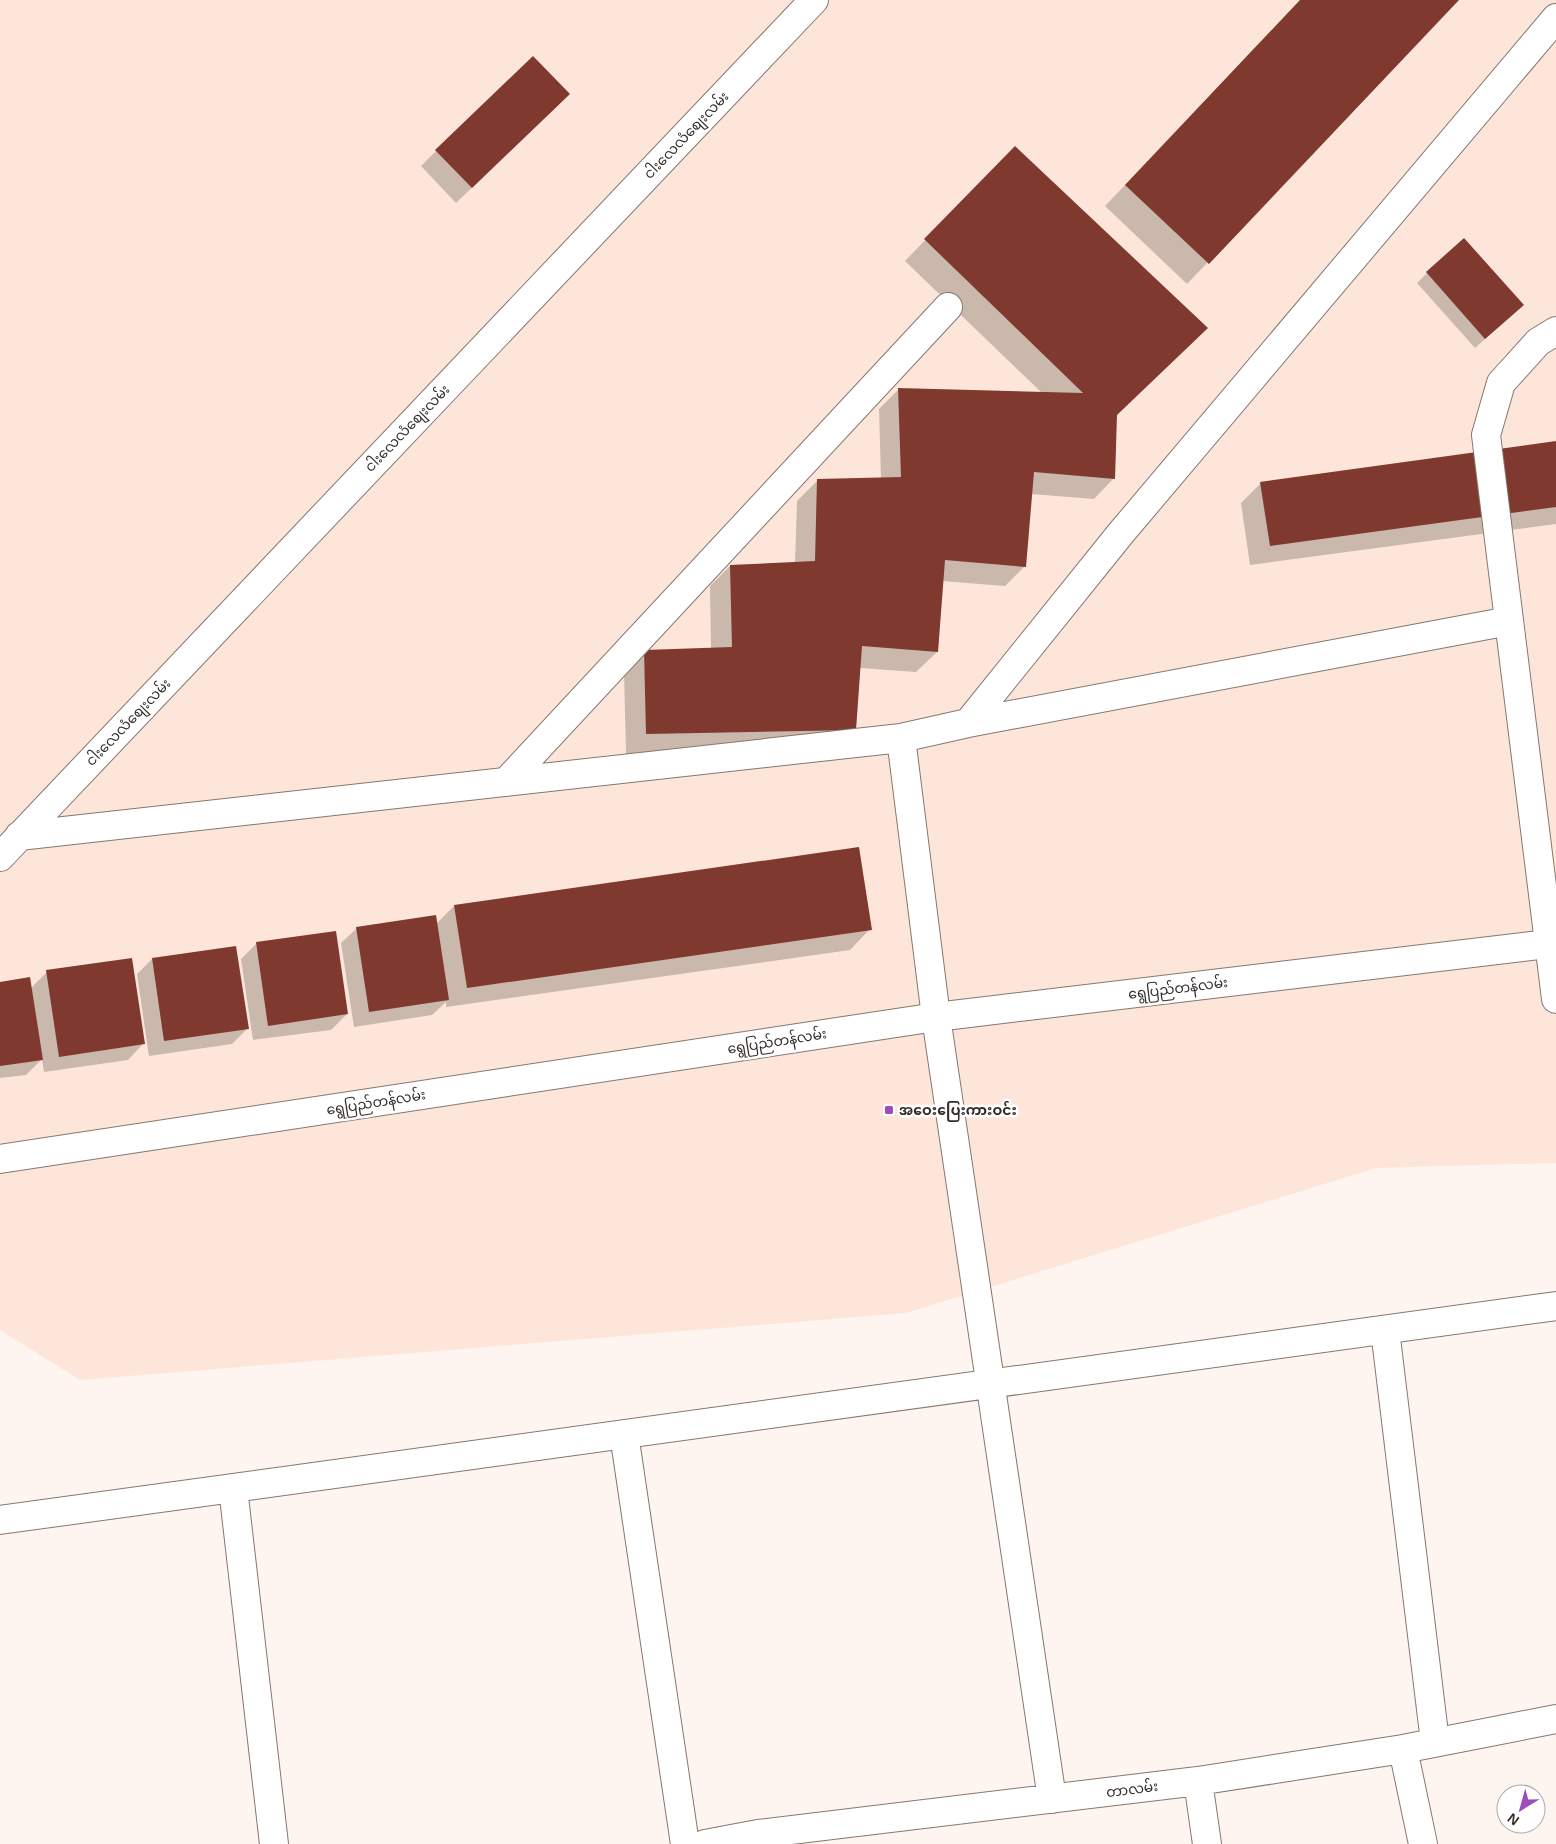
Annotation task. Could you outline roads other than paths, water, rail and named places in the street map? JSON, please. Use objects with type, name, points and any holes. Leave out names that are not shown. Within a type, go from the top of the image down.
[{"type":"street","name":"ငါးလေလံစျေးလမ်း","points":[[0,857],[814,0]]},
{"type":"street","points":[[968,723],[1120,533],[1556,18]]},
{"type":"street","points":[[506,782],[948,307]]},
{"type":"street","points":[[1556,331],[1538,342],[1501,383],[1486,435],[1508,621],[1552,943],[1556,999]]},
{"type":"street","points":[[19,836],[901,738],[968,723],[1508,621]]},
{"type":"street","points":[[901,738],[936,1017],[992,1384],[1052,1799]]},
{"type":"street","name":"ရွေပြည်တန်လမ်း","points":[[0,1159],[936,1017],[1552,943]]},
{"type":"street","points":[[0,1520],[1556,1306]]},
{"type":"street","points":[[1385,1330],[1435,1742]]},
{"type":"street","points":[[624,1434],[685,1844]]},
{"type":"street","points":[[233,1488],[274,1844]]},
{"type":"street","name":"တာလမ်း","points":[[705,1844],[758,1834],[1198,1781],[1403,1749],[1556,1718]]},
{"type":"street","points":[[1403,1749],[1423,1844]]},
{"type":"street","points":[[1198,1781],[1207,1844]]},
{"type":"place","name":"အဝေးပြေးကားဝင်း","points":[[889,1110]]}]
